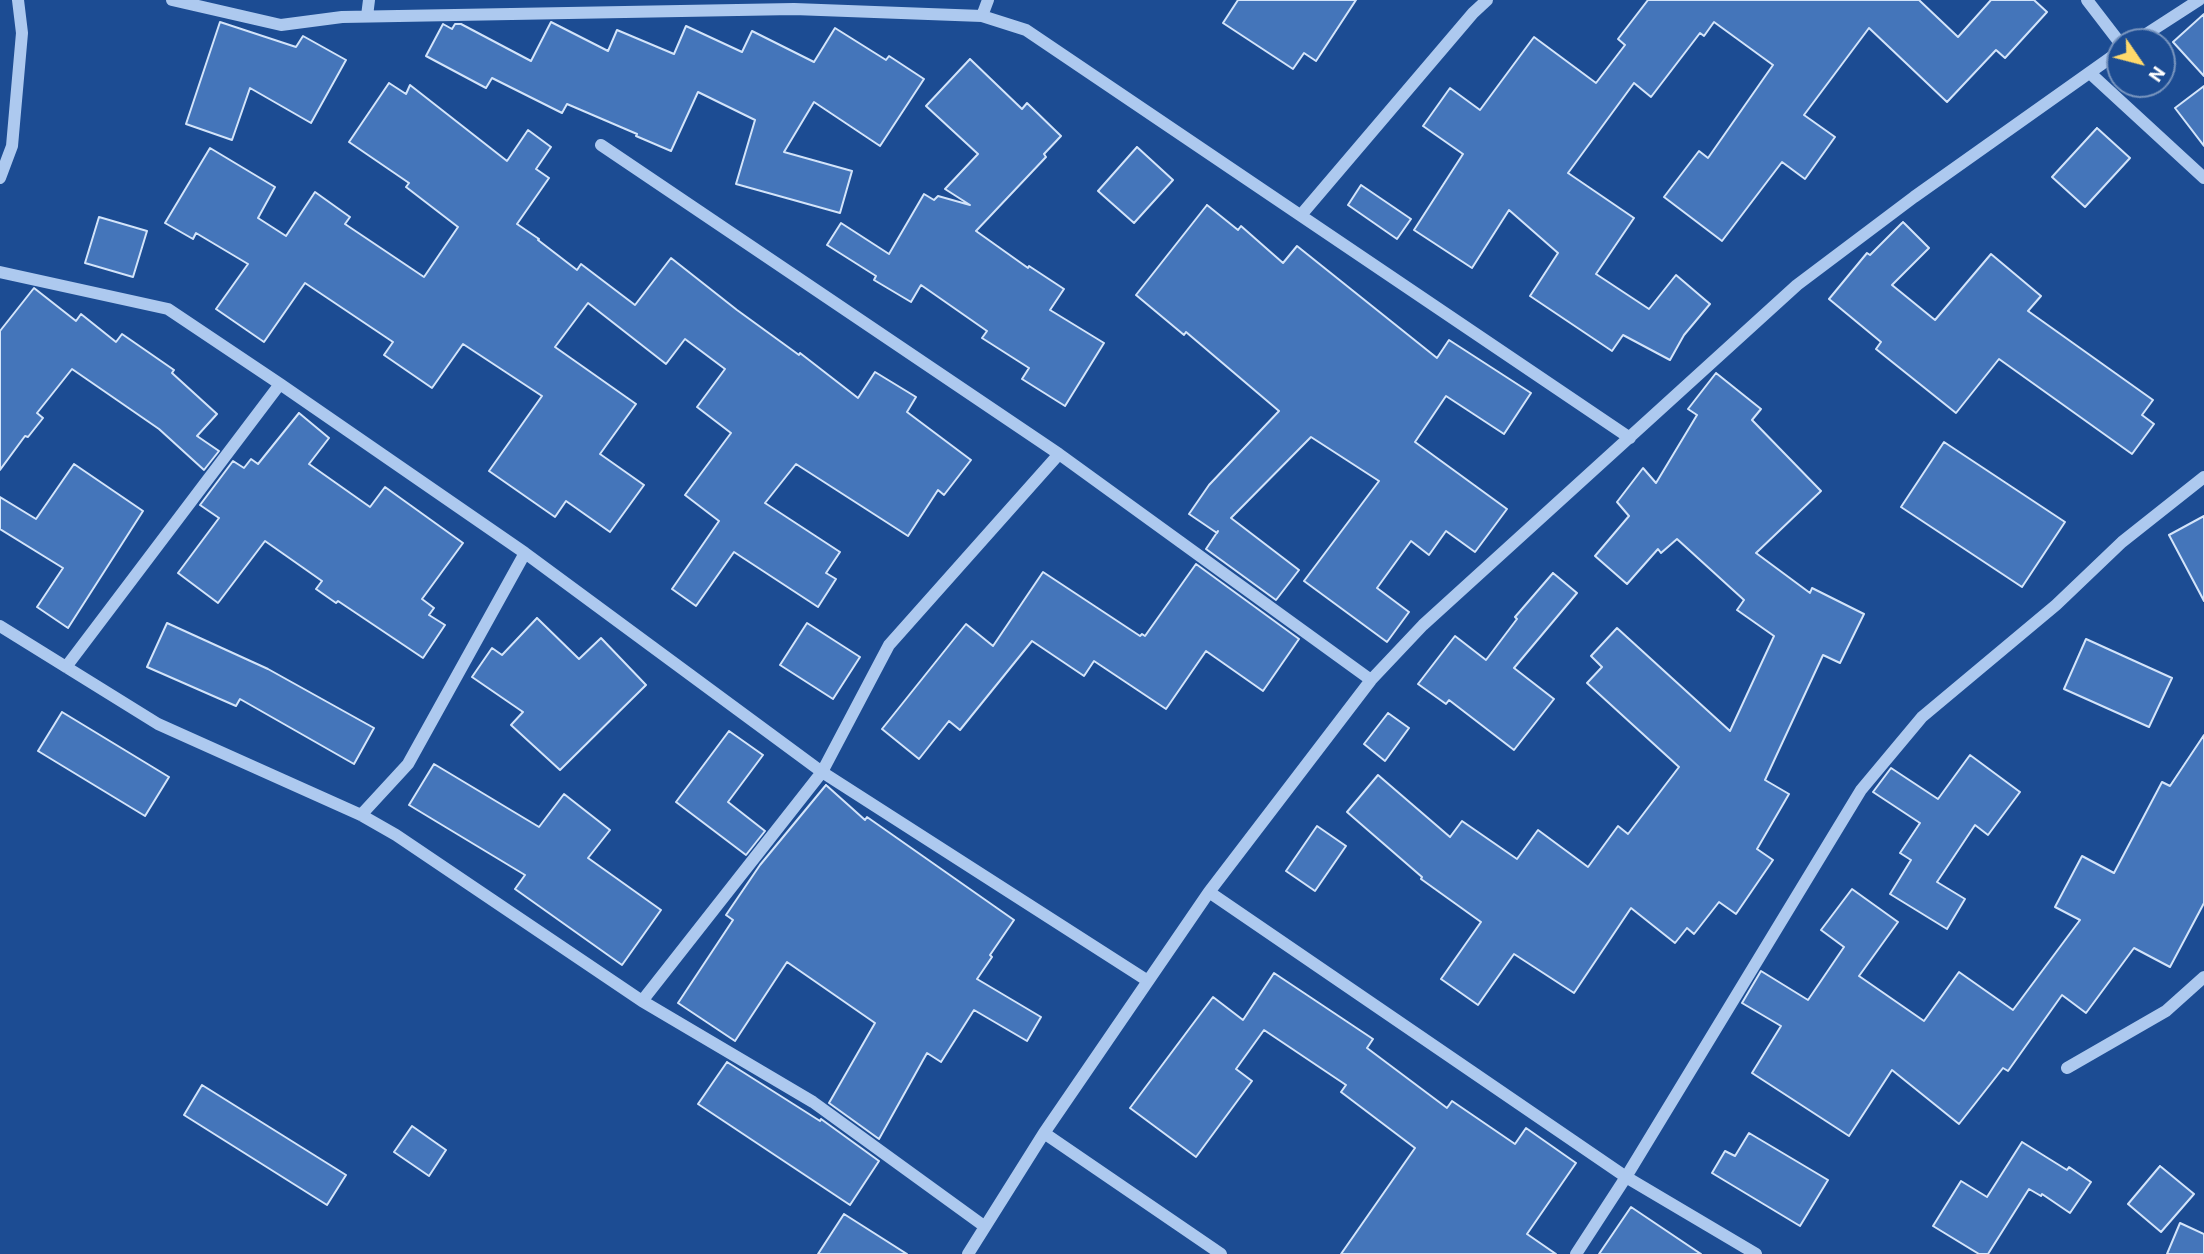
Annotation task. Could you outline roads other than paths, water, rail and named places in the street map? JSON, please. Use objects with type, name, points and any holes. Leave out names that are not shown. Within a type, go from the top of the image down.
[{"type":"street","points":[[0,178],[12,146],[22,33],[18,0]]},
{"type":"street","points":[[172,0],[281,25],[367,16],[794,9],[982,16],[1027,30],[1630,438]]},
{"type":"street","points":[[367,16],[369,0]]},
{"type":"street","points":[[982,16],[988,0]]},
{"type":"street","points":[[1301,215],[1487,0]]},
{"type":"street","points":[[2087,0],[2108,28]]},
{"type":"street","points":[[2156,28],[2199,0]]},
{"type":"street","points":[[968,1254],[1044,1133],[1209,892],[1371,680],[1423,625],[1797,285],[1913,197],[2106,62]]},
{"type":"street","points":[[2091,74],[2204,178]]},
{"type":"street","points":[[601,145],[1059,454],[1371,680]]},
{"type":"street","points":[[0,272],[167,309],[524,553],[822,772],[1148,981]]},
{"type":"street","points":[[66,667],[280,384]]},
{"type":"street","points":[[642,1001],[822,772],[889,645],[1059,454]]},
{"type":"street","points":[[1576,1254],[1626,1177],[1861,790],[1922,717],[2056,606],[2122,542],[2204,477]]},
{"type":"street","points":[[361,815],[408,764],[524,553]]},
{"type":"street","points":[[0,626],[158,724],[361,815],[396,835],[642,1001],[813,1102],[984,1226]]},
{"type":"street","points":[[1209,892],[1626,1177],[1756,1254]]},
{"type":"street","points":[[2067,1068],[2166,1011],[2204,977]]},
{"type":"street","points":[[1044,1133],[1221,1254]]}]
